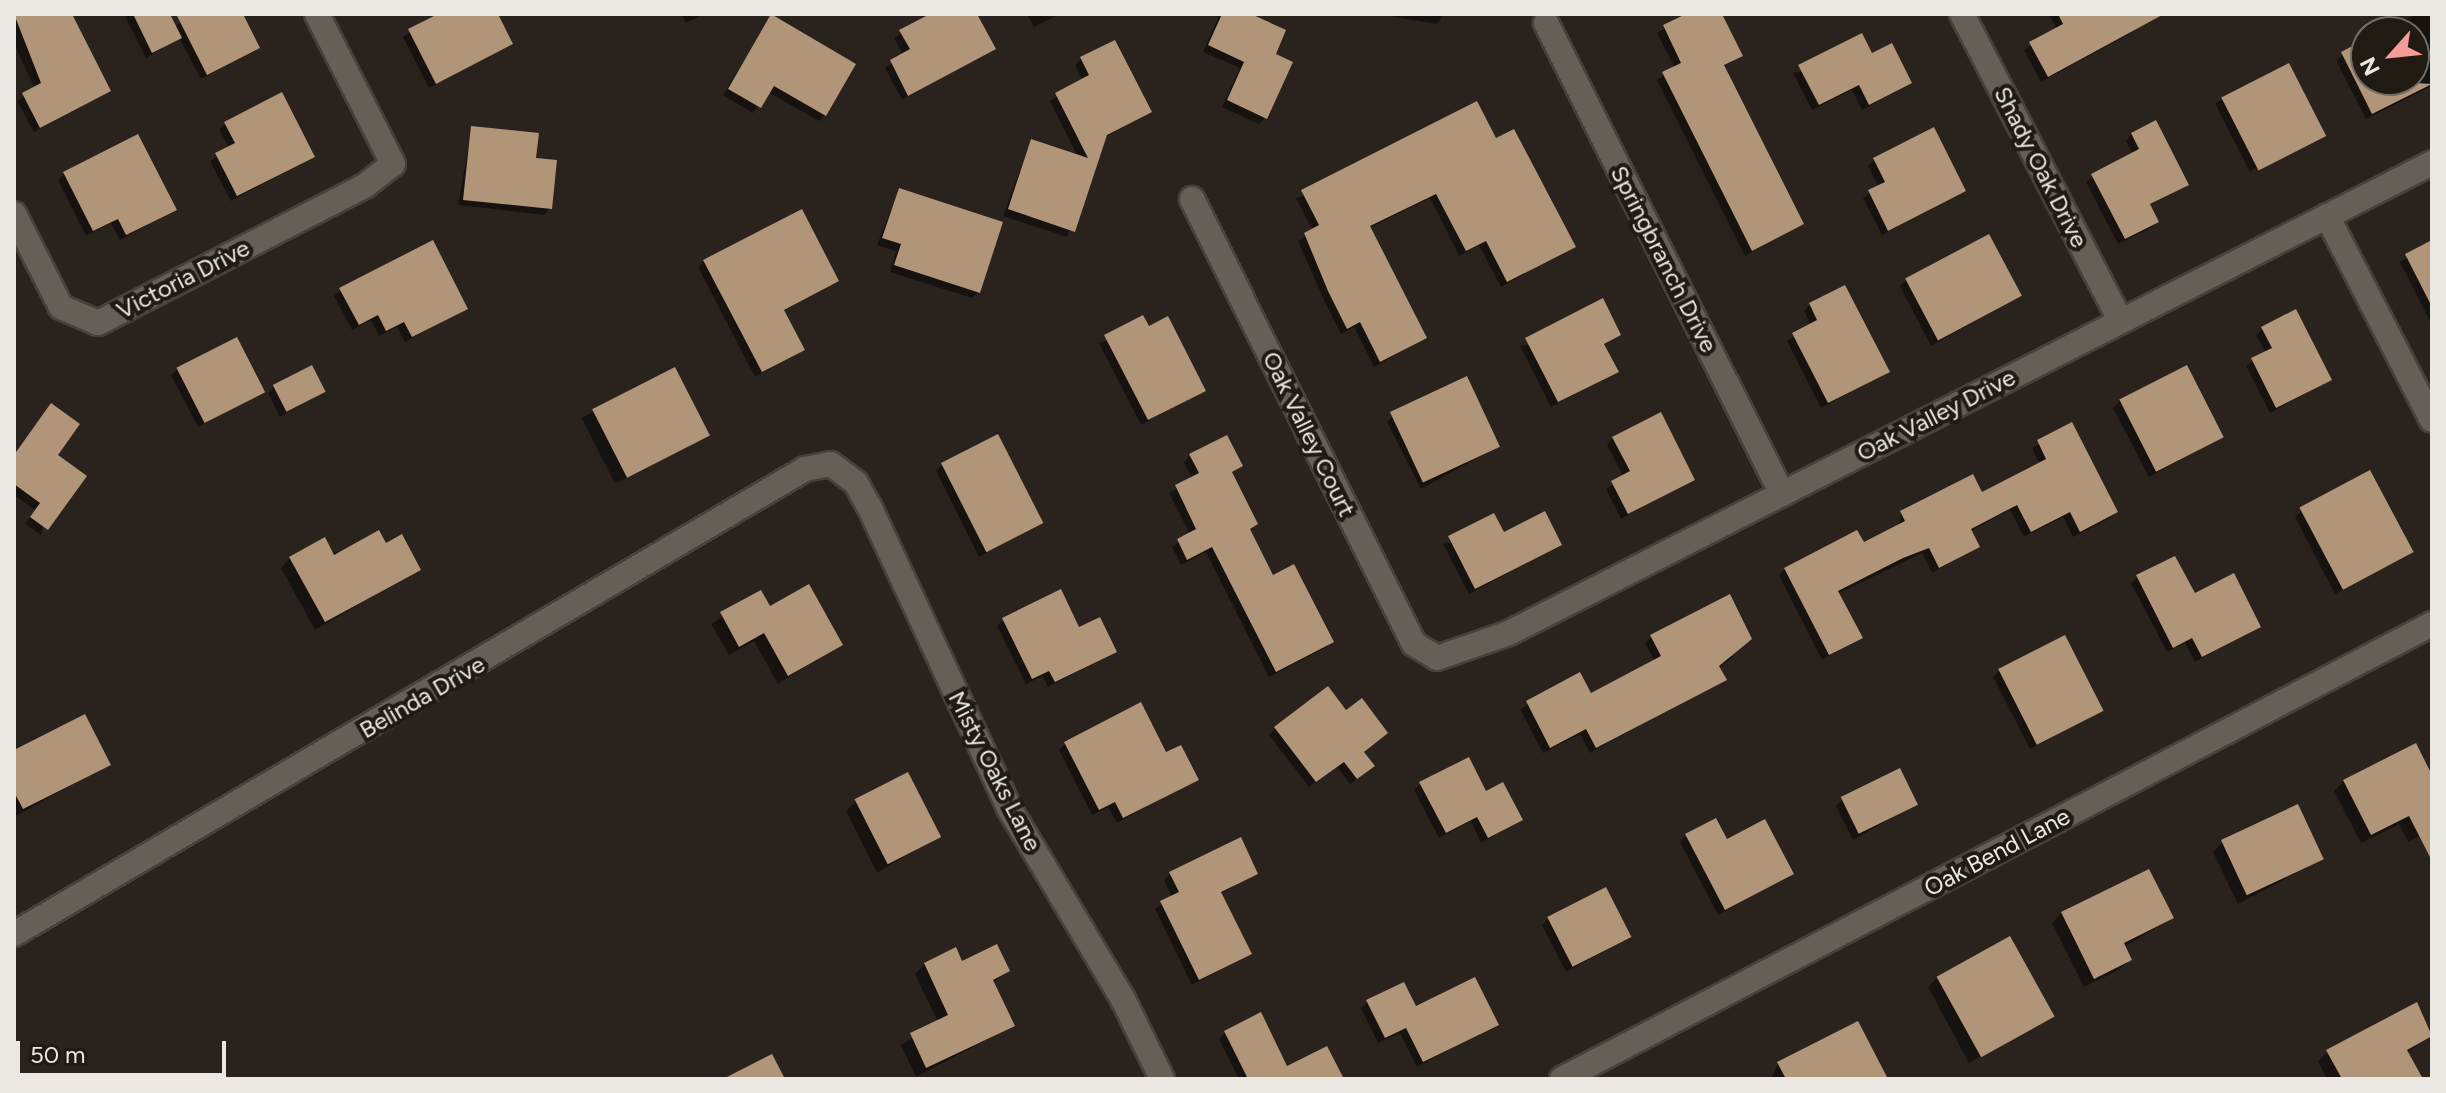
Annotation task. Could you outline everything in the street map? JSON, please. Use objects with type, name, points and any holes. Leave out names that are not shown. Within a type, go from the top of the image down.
[{"type":"street","name":"Victoria Drive","points":[[14,214],[61,307],[98,323],[366,185],[393,164],[317,14]]},
{"type":"street","name":"Shady Oak Drive","points":[[1962,14],[2120,320]]},
{"type":"street","name":"Springbranch Drive","points":[[1546,23],[1782,494]]},
{"type":"street","name":"Oak Valley Drive","points":[[1437,658],[1509,633],[2432,163]]},
{"type":"street","name":"Oak Valley Court","points":[[1192,199],[1414,644],[1437,658]]},
{"type":"street","points":[[2327,216],[2432,420]]},
{"type":"street","name":"Belinda Drive","points":[[14,934],[805,469],[831,464]]},
{"type":"street","name":"Misty Oaks Lane","points":[[831,464],[856,483],[870,508],[1009,808],[1123,999],[1162,1079]]},
{"type":"street","name":"Oak Bend Lane","points":[[1562,1079],[2432,624]]},
{"type":"building","points":[[14,14],[72,14],[111,91],[40,128],[22,93],[41,83]]},
{"type":"building","points":[[133,14],[170,14],[182,38],[152,53]]},
{"type":"building","points":[[176,14],[243,14],[260,48],[207,75]]},
{"type":"building","points":[[438,14],[498,14],[513,44],[436,84],[408,29]]},
{"type":"building","points":[[771,14],[856,64],[826,116],[774,86],[761,108],[728,89]]},
{"type":"building","points":[[930,14],[977,14],[996,49],[908,96],[890,60],[910,49],[899,30]]},
{"type":"building","points":[[1222,14],[1251,14],[1286,30],[1276,54],[1293,62],[1267,119],[1227,100],[1244,62],[1208,45]]},
{"type":"building","points":[[1686,14],[1722,14],[1743,56],[1724,65],[1804,224],[1752,251],[1662,72],[1681,63],[1663,25]]},
{"type":"building","points":[[2058,14],[2164,14],[2048,77],[2029,42],[2063,24]]},
{"type":"building","points":[[1862,33],[1872,53],[1892,43],[1912,83],[1869,105],[1859,85],[1819,105],[1798,65]]},
{"type":"building","points":[[1115,40],[1152,112],[1107,135],[1075,232],[1008,209],[1031,139],[1088,158],[1055,93],[1089,75],[1080,57]]},
{"type":"building","points":[[2350,47],[2350,70],[2341,52]]},
{"type":"building","points":[[2289,63],[2326,136],[2259,171],[2221,98]]},
{"type":"building","points":[[282,92],[315,157],[237,196],[215,153],[235,143],[224,122]]},
{"type":"building","points":[[2363,96],[2408,96],[2372,114]]},
{"type":"building","points":[[1477,101],[1496,138],[1514,129],[1576,247],[1507,282],[1486,241],[1466,251],[1436,194],[1370,226],[1427,338],[1380,362],[1360,322],[1347,329],[1328,291],[1304,233],[1319,225],[1301,190]]},
{"type":"building","points":[[2156,120],[2189,185],[2150,204],[2159,222],[2125,239],[2091,174],[2139,149],[2131,133]]},
{"type":"building","points":[[471,126],[539,133],[536,158],[557,160],[552,209],[463,200]]},
{"type":"building","points":[[1934,127],[1966,191],[1888,231],[1868,190],[1885,182],[1873,158]]},
{"type":"building","points":[[138,134],[177,210],[126,235],[118,219],[93,231],[63,172]]},
{"type":"building","points":[[899,188],[1003,222],[980,293],[894,265],[901,244],[882,238]]},
{"type":"building","points":[[802,209],[839,281],[784,310],[805,350],[762,372],[703,260]]},
{"type":"building","points":[[1989,234],[2022,296],[1938,340],[1905,279]]},
{"type":"building","points":[[433,240],[468,309],[412,337],[404,322],[386,331],[378,315],[359,325],[339,288]]},
{"type":"building","points":[[2432,240],[2432,307],[2405,254]]},
{"type":"building","points":[[1845,285],[1890,372],[1828,403],[1792,333],[1817,320],[1809,303]]},
{"type":"building","points":[[1603,298],[1621,335],[1604,344],[1619,372],[1558,402],[1525,338]]},
{"type":"building","points":[[2296,309],[2332,380],[2276,408],[2251,358],[2272,348],[2261,327]]},
{"type":"building","points":[[1143,315],[1149,326],[1168,316],[1206,391],[1148,420],[1104,335]]},
{"type":"building","points":[[237,337],[265,392],[205,423],[176,368]]},
{"type":"building","points":[[312,365],[326,392],[286,412],[273,385]]},
{"type":"building","points":[[2187,365],[2224,437],[2156,472],[2119,400]]},
{"type":"building","points":[[675,367],[710,436],[627,478],[592,409]]},
{"type":"building","points":[[1467,376],[1500,447],[1423,483],[1390,412]]},
{"type":"building","points":[[51,403],[80,424],[58,455],[87,476],[48,530],[30,517],[40,503],[14,484],[14,455]]},
{"type":"building","points":[[1661,412],[1695,480],[1628,514],[1611,481],[1630,471],[1612,437]]},
{"type":"building","points":[[2072,422],[2118,512],[2080,532],[2070,512],[2031,532],[2017,505],[1971,529],[1980,547],[1939,568],[1929,548],[1903,558],[1838,591],[1863,638],[1829,655],[1784,568],[1857,530],[1864,542],[1905,521],[1900,511],[1973,474],[1982,492],[2046,459],[2037,440]]},
{"type":"building","points":[[998,434],[1043,523],[986,552],[941,463]]},
{"type":"building","points":[[1227,435],[1243,466],[1232,472],[1258,524],[1250,529],[1273,575],[1294,564],[1334,642],[1276,672],[1212,547],[1187,560],[1177,539],[1196,529],[1175,485],[1199,473],[1189,454]]},
{"type":"building","points":[[2370,470],[2414,552],[2343,590],[2299,508]]},
{"type":"building","points":[[1545,511],[1562,545],[1475,589],[1448,536],[1494,513],[1504,532]]},
{"type":"building","points":[[379,530],[386,543],[402,534],[421,570],[325,622],[289,557],[325,537],[334,555]]},
{"type":"building","points":[[2175,556],[2195,593],[2234,573],[2261,627],[2202,657],[2192,638],[2173,648],[2136,575]]},
{"type":"building","points":[[809,584],[843,645],[788,676],[764,633],[739,647],[720,612],[761,590],[770,606]]},
{"type":"building","points":[[1061,589],[1079,627],[1100,617],[1117,652],[1055,682],[1049,671],[1032,679],[1002,618]]},
{"type":"building","points":[[1730,594],[1752,639],[1719,666],[1727,680],[1596,748],[1586,729],[1550,748],[1526,701],[1580,672],[1591,693],[1661,656],[1650,635]]},
{"type":"building","points":[[2065,635],[2104,711],[2037,745],[1998,669]]},
{"type":"building","points":[[1328,686],[1346,710],[1362,698],[1388,733],[1364,752],[1375,766],[1357,779],[1344,762],[1316,782],[1274,727]]},
{"type":"building","points":[[1141,702],[1166,752],[1181,745],[1199,780],[1123,818],[1115,802],[1099,810],[1064,742]]},
{"type":"building","points":[[85,714],[111,765],[23,809],[14,792],[14,750]]},
{"type":"building","points":[[2416,743],[2432,775],[2432,861],[2409,816],[2371,835],[2343,780]]},
{"type":"building","points":[[1469,757],[1486,791],[1503,782],[1523,820],[1488,838],[1477,817],[1446,833],[1419,782]]},
{"type":"building","points":[[1900,768],[1918,805],[1859,834],[1841,797]]},
{"type":"building","points":[[908,772],[941,837],[888,864],[855,799]]},
{"type":"building","points":[[2298,804],[2324,859],[2247,895],[2221,840]]},
{"type":"building","points":[[1716,818],[1727,839],[1765,819],[1794,874],[1725,910],[1685,834]]},
{"type":"building","points":[[1241,837],[1258,874],[1221,892],[1252,954],[1199,980],[1160,901],[1179,892],[1169,872]]},
{"type":"building","points":[[2149,869],[2174,918],[2124,943],[2132,960],[2094,979],[2061,912]]},
{"type":"building","points":[[1606,887],[1631,937],[1573,967],[1547,917]]},
{"type":"building","points":[[2010,936],[2055,1016],[1981,1057],[1937,977]]},
{"type":"building","points":[[997,944],[1010,971],[993,980],[1015,1026],[926,1068],[910,1033],[948,1015],[924,963],[956,947],[962,961]]},
{"type":"building","points":[[1475,977],[1499,1025],[1423,1062],[1406,1028],[1385,1038],[1366,1000],[1404,982],[1416,1006]]},
{"type":"building","points":[[2417,1002],[2432,1036],[2407,1050],[2423,1079],[2342,1079],[2326,1050]]},
{"type":"building","points":[[1261,1012],[1287,1066],[1327,1046],[1344,1079],[1248,1079],[1224,1031]]},
{"type":"building","points":[[1858,1021],[1888,1079],[1786,1079],[1777,1062]]},
{"type":"building","points":[[772,1054],[785,1079],[723,1079]]}]
